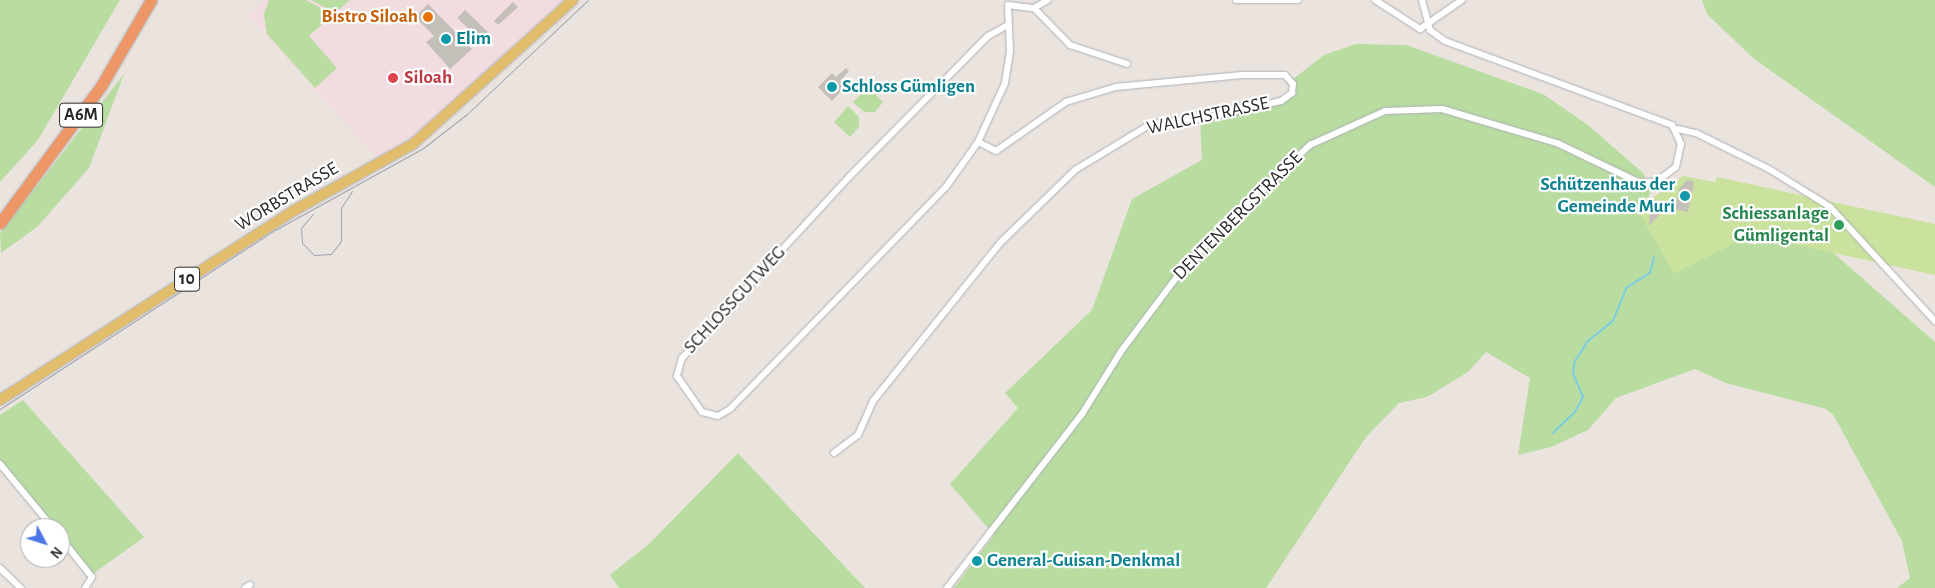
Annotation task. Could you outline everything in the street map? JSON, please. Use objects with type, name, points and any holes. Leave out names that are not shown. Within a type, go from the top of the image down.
[{"type":"highway","name":"A6M","points":[[0,214],[93,89],[144,0]]},
{"type":"highway","name":"A6M","points":[[0,223],[102,86],[151,0]]},
{"type":"main road","name":"WORBSTRASSE","points":[[0,400],[295,210],[413,144],[573,0]]},
{"type":"street","points":[[1034,8],[1048,0]]},
{"type":"street","points":[[1236,0],[1298,0]]},
{"type":"street","points":[[1375,0],[1416,28],[1428,26],[1462,0]]},
{"type":"street","points":[[1422,0],[1428,26],[1445,41],[1654,116],[1678,130],[1696,133],[1761,165],[1830,207],[1935,321]]},
{"type":"street","points":[[978,142],[1007,74],[1007,2],[1034,8],[1070,45],[1127,64]]},
{"type":"street","name":"SCHLOSSGUTWEG","points":[[978,142],[936,198],[730,408],[714,417],[702,412],[677,376],[682,358],[864,162],[988,36],[1008,25]]},
{"type":"street","name":"WALCHSTRASSE","points":[[834,453],[858,435],[873,401],[1000,243],[1075,170],[1151,124],[1200,119],[1281,101],[1292,93],[1293,84],[1285,75],[1242,75],[1116,87],[1066,102],[996,151],[978,142]]},
{"type":"street","name":"DENTENBERGSTRASSE","points":[[948,588],[1082,414],[1153,305],[1188,262],[1310,145],[1386,111],[1442,109],[1557,143],[1632,180],[1648,183],[1676,167],[1681,150],[1678,130]]},
{"type":"street","points":[[0,464],[45,518]]},
{"type":"street","points":[[70,550],[94,580],[85,588]]},
{"type":"street","points":[[0,568],[21,588]]},
{"type":"shaded area","name":"Siloah","points":[[262,0],[563,0],[422,129],[377,158],[249,16]]},
{"type":"green space","points":[[0,0],[120,0],[38,140],[0,182]]},
{"type":"green space","points":[[269,0],[306,0],[333,15],[309,36],[337,68],[315,88],[267,34],[264,14]]},
{"type":"green space","points":[[311,0],[350,0],[335,13]]},
{"type":"green space","points":[[1702,0],[1935,0],[1935,187],[1753,58],[1707,14]]},
{"type":"green space","points":[[1356,44],[1406,45],[1543,94],[1588,125],[1644,174],[1650,193],[1647,203],[1706,231],[1755,245],[1770,227],[1821,242],[1935,342],[1935,588],[1897,588],[1910,578],[1902,541],[1834,416],[1826,409],[1726,383],[1695,369],[1616,398],[1588,430],[1551,447],[1518,455],[1530,378],[1486,352],[1468,372],[1427,397],[1399,403],[1366,437],[1266,588],[954,588],[994,535],[950,484],[1018,408],[1005,393],[1092,310],[1132,199],[1202,160],[1200,119],[1289,96],[1292,80],[1324,55]]},
{"type":"green space","points":[[124,74],[89,168],[37,227],[1,253],[0,233]]},
{"type":"green space","points":[[868,87],[883,102],[875,112],[864,112],[853,102]]},
{"type":"green space","points":[[848,106],[859,117],[859,127],[850,137],[834,122]]},
{"type":"green space","name":"Schiessanlage Gümligental","points":[[1683,176],[1715,182],[1717,177],[1935,224],[1935,275],[1750,235],[1674,274],[1637,209]]},
{"type":"green space","points":[[23,400],[144,537],[90,576],[70,553],[70,518],[41,518],[0,469],[0,415]]},
{"type":"green space","points":[[738,453],[865,588],[619,588],[610,575],[650,543]]},
{"type":"building","points":[[513,2],[518,7],[498,25],[494,21]]},
{"type":"building","name":"Elim","points":[[428,4],[472,49],[450,69],[426,42],[434,36],[415,17]]},
{"type":"building","points":[[465,10],[488,32],[480,40],[457,18]]},
{"type":"building","name":"Schloss Gümligen","points":[[846,68],[849,71],[840,81],[846,86],[832,101],[818,87],[832,73],[836,77]]},
{"type":"building","name":"Schützenhaus der Gemeinde Muri","points":[[1687,180],[1694,182],[1688,212],[1675,209],[1679,189]]},
{"type":"building","points":[[1660,205],[1664,210],[1649,226],[1650,212]]},
{"type":"waterway","points":[[1553,433],[1575,412],[1583,397],[1573,373],[1575,361],[1588,341],[1613,321],[1626,288],[1650,273],[1654,257]]},
{"type":"tram line","points":[[0,409],[275,230],[422,149],[467,114],[588,0]]},
{"type":"tram line","points":[[313,214],[301,228],[302,243],[314,255],[331,254],[341,241],[341,208],[352,191]]},
{"type":"place","name":"Bistro Siloah","points":[[428,17]]},
{"type":"place","name":"Elim","points":[[446,39]]},
{"type":"place","name":"Siloah","points":[[393,78]]},
{"type":"place","name":"Schloss Gümligen","points":[[832,87]]},
{"type":"place","name":"Schützenhaus der Gemeinde Muri","points":[[1685,196]]},
{"type":"place","name":"Schiessanlage Gümligental","points":[[1839,225]]},
{"type":"place","name":"General-Guisan-Denkmal","points":[[977,561]]}]
